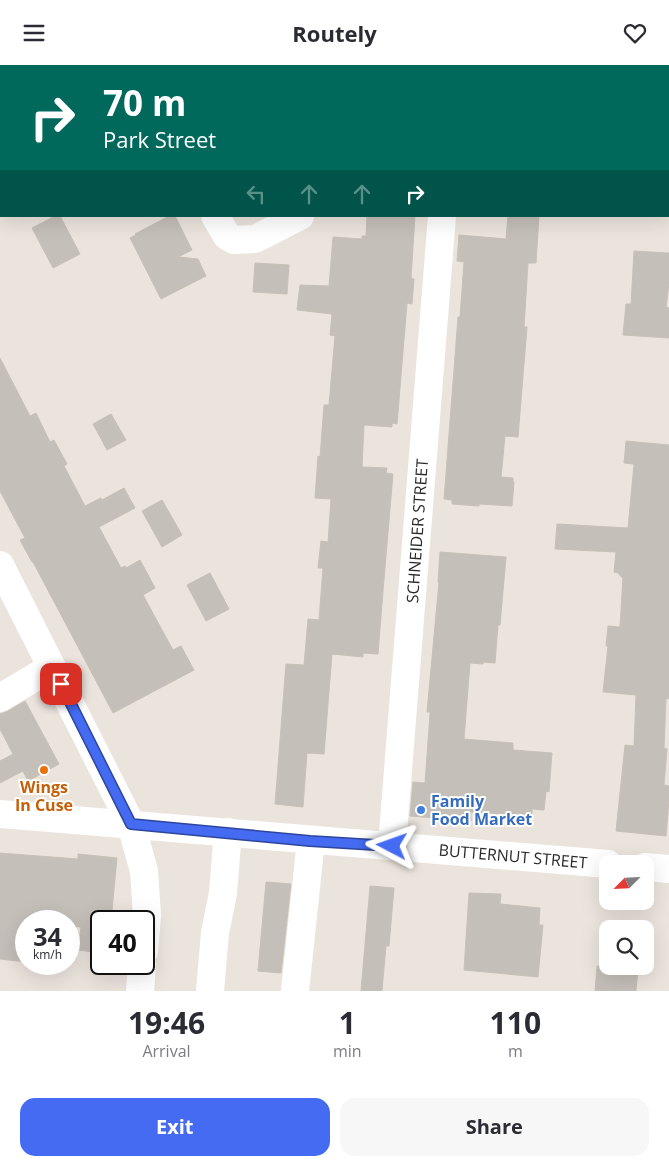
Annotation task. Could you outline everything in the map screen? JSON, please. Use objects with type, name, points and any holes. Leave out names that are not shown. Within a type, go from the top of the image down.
[{"type":"street","points":[[221,226],[234,240],[255,239],[298,217]]},
{"type":"street","name":"SCHNEIDER STREET","points":[[392,846],[442,217]]},
{"type":"street","points":[[0,565],[131,824],[144,871],[147,910]]},
{"type":"street","points":[[0,698],[52,667]]},
{"type":"street","name":"BUTTERNUT STREET","points":[[0,814],[310,841],[599,863]]},
{"type":"street","points":[[210,991],[215,933],[223,893],[228,833]]},
{"type":"street","points":[[295,991],[310,841]]},
{"type":"street","points":[[654,868],[669,869]]},
{"type":"street","points":[[140,991],[141,975]]},
{"type":"building","points":[[53,217],[61,217],[80,254],[53,268],[32,228]]},
{"type":"building","points":[[167,217],[176,217],[192,250],[178,257],[198,259],[206,276],[161,299],[130,238]]},
{"type":"building","points":[[367,217],[415,217],[411,278],[414,279],[412,304],[407,303],[397,424],[392,423],[392,427],[364,425],[362,467],[387,468],[386,473],[393,474],[378,654],[363,653],[363,657],[332,654],[324,754],[307,753],[303,807],[275,804],[286,664],[304,665],[308,619],[319,620],[323,568],[318,568],[321,541],[328,542],[331,499],[315,498],[324,405],[329,405],[335,336],[330,335],[332,314],[297,310],[300,285],[329,286],[333,237],[362,239],[362,236],[366,236]]},
{"type":"building","points":[[508,217],[539,217],[536,263],[528,263],[524,327],[527,327],[518,437],[505,436],[501,477],[513,478],[512,506],[452,504],[452,500],[444,499],[464,262],[457,261],[459,235],[506,239]]},
{"type":"building","points":[[634,251],[669,253],[669,284],[666,307],[669,308],[669,338],[623,335],[626,304],[631,304]]},
{"type":"building","points":[[255,263],[289,265],[287,294],[253,292]]},
{"type":"building","points":[[0,358],[30,416],[36,413],[50,442],[54,440],[67,464],[64,466],[85,506],[101,498],[102,500],[124,488],[135,508],[99,527],[121,568],[125,566],[126,568],[140,560],[155,588],[143,595],[173,650],[181,646],[194,670],[113,713],[20,540],[25,538],[0,491]]},
{"type":"building","points":[[111,414],[126,440],[107,450],[93,424]]},
{"type":"building","points":[[626,441],[669,445],[669,699],[666,698],[664,748],[667,749],[664,785],[669,786],[669,800],[666,836],[616,831],[625,745],[634,746],[636,695],[603,692],[608,646],[606,646],[608,626],[620,627],[623,577],[619,573],[614,572],[616,552],[555,549],[557,524],[628,528],[634,464],[624,463]]},
{"type":"building","points":[[162,500],[182,535],[162,547],[142,511]]},
{"type":"building","points":[[440,552],[506,557],[495,663],[470,663],[464,739],[513,743],[513,750],[552,753],[549,792],[546,791],[544,810],[532,809],[532,816],[471,812],[471,821],[410,816],[413,782],[425,783],[430,714],[430,712],[427,712]]},
{"type":"building","points":[[210,573],[229,609],[206,621],[187,585]]},
{"type":"building","points":[[25,701],[59,764],[28,781],[23,771],[0,783],[0,761],[13,754],[0,729],[0,714]]},
{"type":"building","points":[[0,853],[78,859],[78,854],[117,858],[112,910],[90,910],[90,952],[80,950],[80,910],[15,910],[15,961],[0,959]]},
{"type":"building","points":[[266,882],[291,884],[281,973],[258,971]]},
{"type":"building","points":[[370,886],[394,888],[389,946],[386,946],[382,991],[361,991]]},
{"type":"building","points":[[469,893],[501,894],[500,904],[540,908],[539,925],[543,925],[538,977],[464,970]]},
{"type":"building","points":[[597,966],[599,966],[599,975],[637,975],[636,991],[595,991]]},
{"type":"place","name":"Wings In Cuse","points":[[44,770]]},
{"type":"place","name":"Family Food Market","points":[[421,810]]},
{"type":"route","points":[[61,684],[131,824],[310,841],[392,846]]}]
